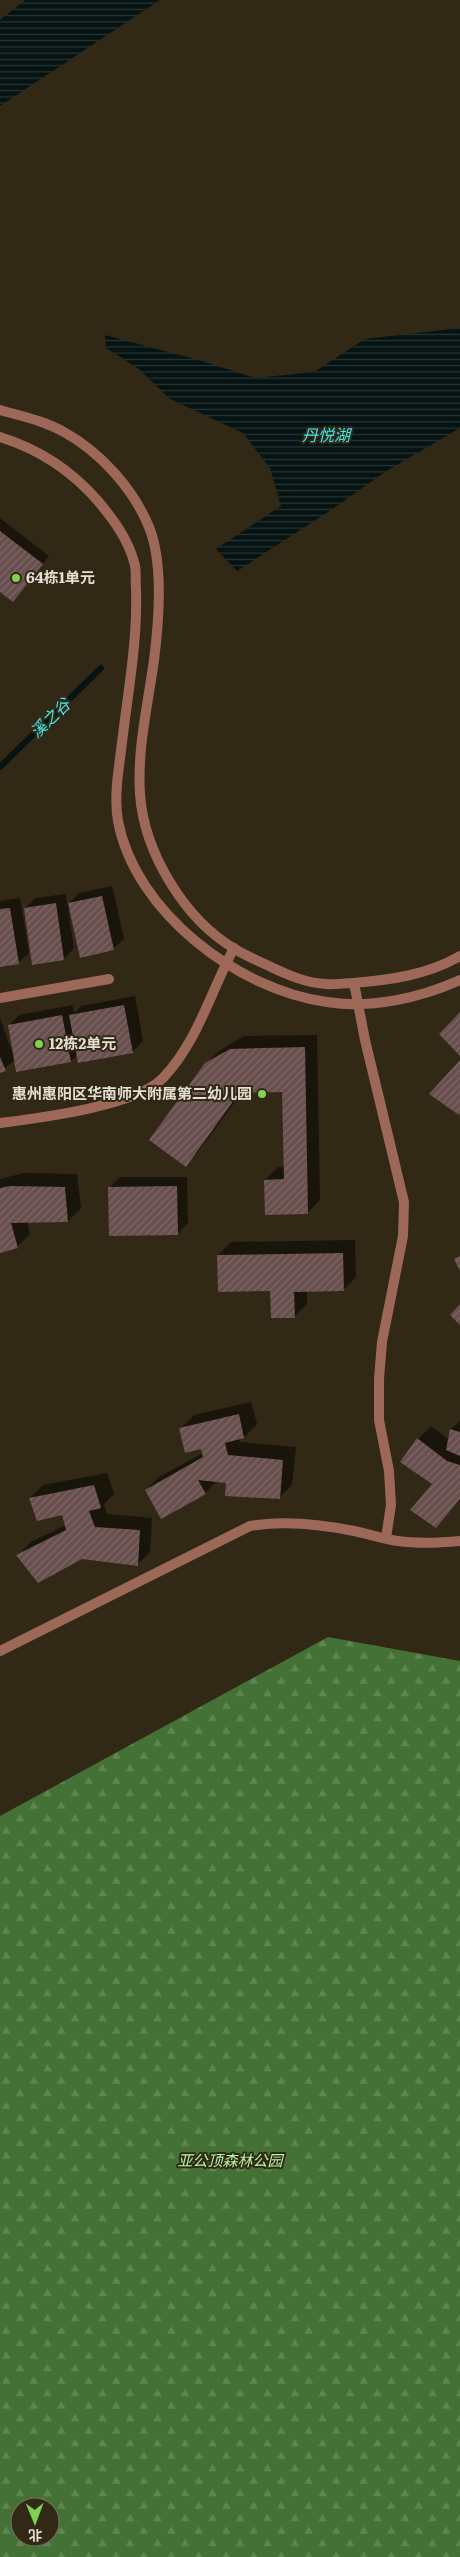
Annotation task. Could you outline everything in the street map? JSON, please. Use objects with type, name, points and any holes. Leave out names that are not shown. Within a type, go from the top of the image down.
[{"type":"street","points":[[0,410],[62,431],[90,450],[112,471],[128,492],[149,528],[159,574],[158,630],[140,759],[140,795],[148,835],[160,866],[198,919],[234,948],[293,978],[327,985],[391,980],[444,965],[460,956]]},
{"type":"street","points":[[0,437],[23,444],[62,466],[87,488],[116,523],[135,562],[137,617],[117,784],[118,820],[129,859],[145,888],[171,919],[226,963],[289,994],[328,1003],[374,1003],[424,995],[460,980]]},
{"type":"street","points":[[0,1123],[71,1112],[127,1099],[162,1079],[192,1034],[234,948]]},
{"type":"street","points":[[0,998],[109,979]]},
{"type":"street","points":[[354,983],[404,1202],[402,1236],[382,1342],[379,1379],[379,1420],[389,1470],[391,1505],[386,1538]]},
{"type":"street","points":[[0,1651],[250,1526],[268,1523],[299,1523],[352,1530],[417,1543],[460,1542]]},
{"type":"green space","name":"亚公顶森林公园","points":[[328,1637],[460,1661],[460,2557],[0,2557],[0,1816]]},
{"type":"water","points":[[25,0],[160,0],[0,106],[0,20]]},
{"type":"water","name":"丹悦湖","points":[[460,328],[460,428],[388,470],[331,510],[237,571],[216,549],[281,506],[270,468],[243,433],[170,399],[139,369],[106,348],[105,335],[202,361],[255,378],[314,372],[365,339]]},
{"type":"building","name":"64栋1单元","points":[[0,531],[43,564],[13,602],[0,592]]},
{"type":"building","points":[[102,896],[114,950],[80,958],[68,903]]},
{"type":"building","points":[[56,903],[64,960],[32,965],[24,908]]},
{"type":"building","points":[[10,908],[19,964],[0,967],[0,909]]},
{"type":"building","points":[[124,1005],[133,1053],[78,1063],[69,1015]]},
{"type":"building","points":[[460,1012],[460,1056],[439,1034]]},
{"type":"building","name":"12栋2单元","points":[[62,1015],[71,1062],[16,1072],[8,1025]]},
{"type":"building","points":[[305,1047],[308,1214],[265,1215],[264,1180],[284,1179],[282,1092],[239,1093],[186,1167],[149,1140],[205,1063],[230,1049]]},
{"type":"building","points":[[0,1057],[6,1071],[0,1073]]},
{"type":"building","points":[[460,1060],[460,1113],[459,1115],[429,1094]]},
{"type":"building","points":[[10,1186],[65,1187],[68,1222],[11,1223],[18,1248],[0,1253],[0,1188]]},
{"type":"building","points":[[177,1186],[178,1235],[109,1236],[108,1187]]},
{"type":"building","points":[[343,1253],[344,1291],[294,1292],[295,1318],[271,1318],[270,1291],[218,1292],[217,1255]]},
{"type":"building","points":[[460,1256],[460,1271],[454,1259]]},
{"type":"building","points":[[460,1304],[460,1325],[450,1315]]},
{"type":"building","points":[[239,1414],[244,1438],[225,1443],[228,1455],[283,1460],[280,1499],[225,1496],[226,1483],[198,1480],[206,1494],[161,1519],[145,1490],[203,1457],[201,1449],[185,1453],[179,1428]]},
{"type":"building","points":[[450,1429],[460,1432],[460,1456],[446,1450]]},
{"type":"building","points":[[417,1438],[447,1461],[460,1465],[460,1499],[436,1528],[410,1510],[432,1484],[400,1462]]},
{"type":"building","points":[[94,1485],[101,1508],[89,1511],[95,1527],[140,1530],[138,1566],[82,1559],[38,1583],[16,1555],[66,1530],[62,1515],[37,1521],[29,1498]]},
{"type":"waterway","name":"溪之谷","points":[[0,767],[101,668]]},
{"type":"place","name":"64栋1单元","points":[[16,578]]},
{"type":"place","name":"12栋2单元","points":[[39,1044]]},
{"type":"place","name":"惠州惠阳区华南师大附属第二幼儿园","points":[[262,1094]]}]
